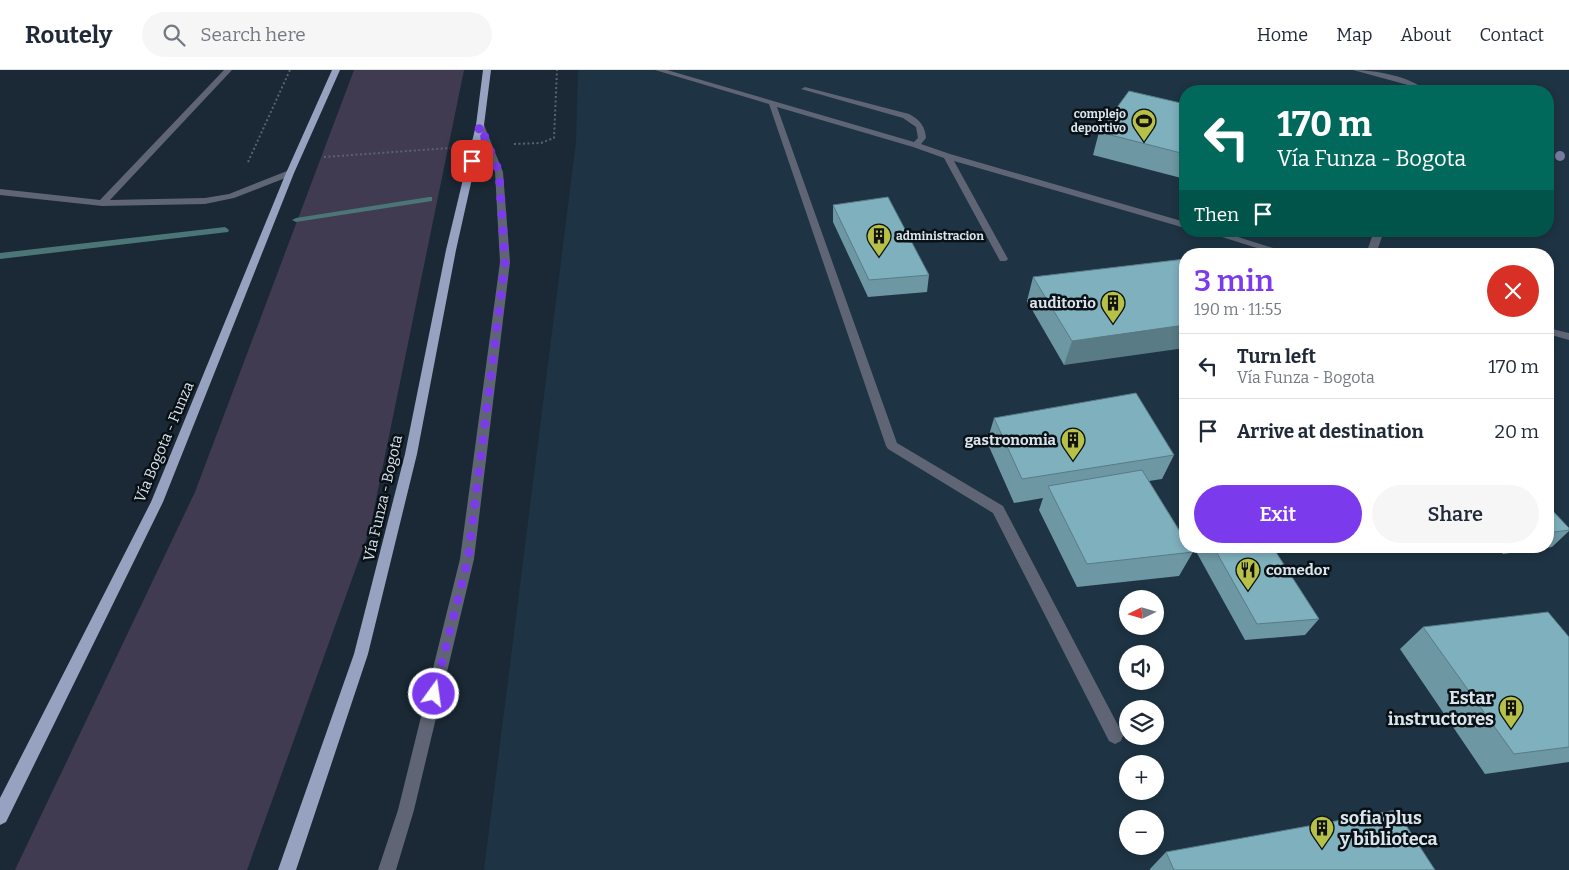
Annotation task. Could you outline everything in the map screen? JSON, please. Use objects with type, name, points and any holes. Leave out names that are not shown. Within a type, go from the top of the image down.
[{"type":"main road","name":"Vía Bogota - Funza","points":[[0,816],[157,502],[290,174],[336,70]]},
{"type":"main road","name":"Vía Funza - Bogota","points":[[287,870],[361,654],[411,454],[451,250],[480,125],[487,70]]},
{"type":"street","points":[[102,203],[228,70]]},
{"type":"street","points":[[659,70],[1179,223]]},
{"type":"street","points":[[1357,70],[1411,82],[1415,85]]},
{"type":"street","points":[[805,89],[906,116],[916,121],[922,132],[922,138],[916,145]]},
{"type":"street","points":[[772,103],[892,446],[998,510],[1115,736]]},
{"type":"street","name":"Vía Funza - Bogota","points":[[387,870],[406,810],[468,559],[505,262],[499,172],[480,125]]},
{"type":"street","points":[[947,156],[1003,260]]},
{"type":"street","points":[[0,192],[102,203],[205,201],[231,196],[290,174]]},
{"type":"street","points":[[1229,237],[1266,248]]},
{"type":"street","points":[[1554,333],[1569,337]]},
{"type":"path","points":[[257,162],[247,162],[290,70]]},
{"type":"path","points":[[514,144],[551,141],[554,138],[557,70]]},
{"type":"path","points":[[316,158],[454,148]]},
{"type":"shaded area","points":[[354,70],[464,70],[370,529],[247,870],[15,870],[195,492]]},
{"type":"shaded area","points":[[578,70],[1569,70],[1569,870],[484,870],[576,142]]},
{"type":"building","points":[[1129,91],[1179,103],[1179,152],[1099,132]]},
{"type":"building","name":"administracion","points":[[888,197],[929,275],[869,280],[833,205]]},
{"type":"building","points":[[1179,260],[1179,326],[1072,341],[1033,277]]},
{"type":"building","points":[[1136,393],[1174,455],[1022,479],[994,418]]},
{"type":"building","points":[[1142,470],[1179,530],[1179,553],[1184,553],[1087,564],[1048,486]]},
{"type":"building","points":[[1554,512],[1569,528],[1569,530],[1554,532]]},
{"type":"building","points":[[1217,553],[1277,553],[1319,619],[1257,624]]},
{"type":"building","name":"Estar instructores","points":[[1548,612],[1569,637],[1569,747],[1514,754],[1423,627]]},
{"type":"building","points":[[1396,810],[1435,870],[1174,870],[1166,852]]},
{"type":"waterway","points":[[296,220],[429,199]]},
{"type":"waterway","points":[[0,256],[225,230]]},
{"type":"place","name":"complejo deportivo","points":[[1144,142]]},
{"type":"place","name":"administracion","points":[[879,257]]},
{"type":"place","name":"auditorio","points":[[1113,324]]},
{"type":"place","name":"gastronomia","points":[[1073,461]]},
{"type":"place","name":"comedor","points":[[1248,591]]},
{"type":"place","name":"Estar instructores","points":[[1511,729]]},
{"type":"place","name":"sofia plus y biblioteca","points":[[1322,849]]},
{"type":"route","points":[[434,694],[468,559],[505,262],[499,172],[480,125],[472,161]]}]
